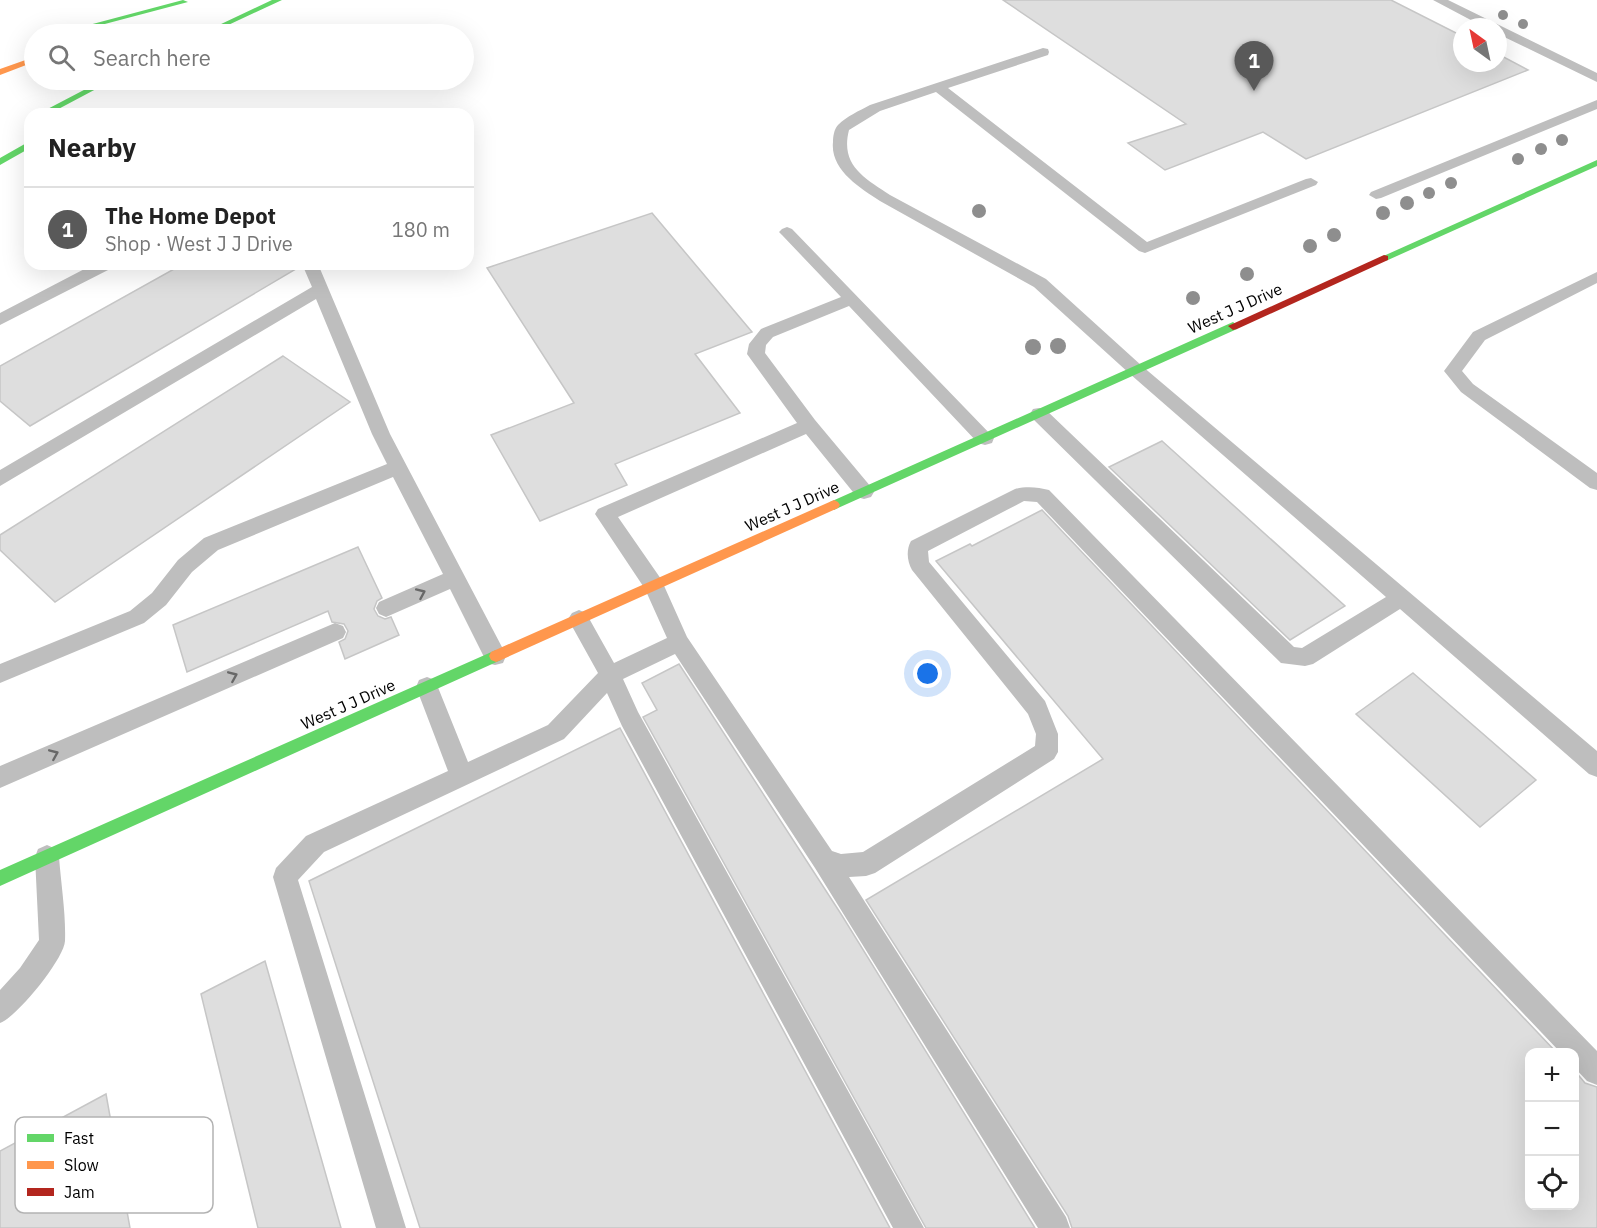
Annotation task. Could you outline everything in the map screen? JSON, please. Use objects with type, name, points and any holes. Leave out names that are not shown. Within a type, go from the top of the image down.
[{"type":"main road","points":[[226,24],[278,0]]},
{"type":"main road","points":[[98,24],[187,1]]},
{"type":"main road","points":[[126,24],[187,1]]},
{"type":"main road","points":[[0,72],[24,63]]},
{"type":"main road","points":[[54,108],[89,90]]},
{"type":"main road","points":[[97,102],[108,90]]},
{"type":"main road","points":[[0,162],[24,148]]},
{"type":"main road","name":"West J J Drive","points":[[0,879],[1597,163]]},
{"type":"lane","points":[[1439,0],[1476,18]]},
{"type":"lane","points":[[1507,33],[1597,78]]},
{"type":"lane","points":[[1043,52],[875,108],[857,117],[843,128],[839,152],[847,168],[862,183],[885,198],[1016,268],[1040,284],[1136,370],[1597,766]]},
{"type":"lane","points":[[938,87],[1145,249],[1311,182]]},
{"type":"lane","points":[[1376,195],[1597,104]]},
{"type":"lane","points":[[787,232],[985,438]]},
{"type":"lane","points":[[0,320],[95,270]]},
{"type":"lane","points":[[313,270],[381,434],[495,656]]},
{"type":"lane","points":[[1597,277],[1479,336],[1453,371],[1467,388],[1597,483]]},
{"type":"lane","points":[[0,479],[321,289]]},
{"type":"lane","points":[[852,299],[767,333],[758,344],[756,354],[809,425],[864,492]]},
{"type":"lane","points":[[1039,414],[1289,656],[1305,657],[1401,598]]},
{"type":"lane","points":[[809,425],[605,514],[654,585],[679,642],[824,860],[1055,1228]]},
{"type":"lane","points":[[0,674],[137,617],[159,599],[185,566],[211,544],[398,467]]},
{"type":"lane","points":[[824,860],[841,866],[866,864],[1046,752],[1047,734],[1037,708],[919,564],[918,547],[1022,494],[1042,495],[1597,1071]]},
{"type":"lane","points":[[386,608],[455,578]]},
{"type":"lane","points":[[579,619],[610,675],[630,719],[909,1228]]},
{"type":"lane","points":[[0,777],[335,632]]},
{"type":"lane","points":[[391,1228],[285,876],[315,844],[556,732],[610,675],[679,642]]},
{"type":"lane","points":[[427,687],[462,776]]},
{"type":"lane","points":[[0,1010],[29,977],[52,943],[47,857]]},
{"type":"building","points":[[1003,0],[1391,0],[1453,31],[1453,72],[1507,72],[1507,59],[1528,70],[1306,159],[1263,132],[1165,170],[1128,143],[1186,124]]},
{"type":"building","points":[[652,213],[752,332],[695,354],[740,413],[615,464],[627,485],[540,521],[491,435],[574,403],[487,268]]},
{"type":"building","points":[[172,270],[294,270],[30,426],[0,401],[0,366]]},
{"type":"building","points":[[283,356],[350,402],[55,602],[0,550],[0,535]]},
{"type":"building","points":[[1162,441],[1345,606],[1290,640],[1109,467]]},
{"type":"building","points":[[1042,510],[1552,1048],[1525,1048],[1525,1210],[1579,1210],[1579,1076],[1585,1083],[1597,1087],[1597,1228],[1072,1228],[1068,1216],[866,900],[1103,759],[936,561],[970,544],[972,546]]},
{"type":"building","points":[[358,547],[382,598],[377,601],[374,609],[378,616],[385,619],[391,617],[399,635],[345,659],[339,642],[345,639],[348,631],[344,624],[332,622],[328,611],[187,672],[173,625]]},
{"type":"building","points":[[679,664],[841,914],[1035,1228],[926,1228],[643,717],[657,710],[642,683]]},
{"type":"building","points":[[1413,673],[1536,780],[1480,827],[1356,714]]},
{"type":"building","points":[[620,728],[890,1228],[420,1228],[309,881]]},
{"type":"building","points":[[265,961],[341,1228],[258,1228],[201,994]]},
{"type":"building","points":[[106,1094],[110,1117],[63,1117]]},
{"type":"building","points":[[15,1143],[15,1213],[127,1213],[130,1228],[0,1228],[0,1151]]},
{"type":"traffic: fast","points":[[226,24],[278,0]]},
{"type":"traffic: fast","points":[[98,24],[184,2]]},
{"type":"traffic: fast","points":[[54,108],[89,90]]},
{"type":"traffic: fast","points":[[0,162],[24,148]]},
{"type":"traffic: fast","points":[[1384,258],[1597,163]]},
{"type":"traffic: fast","points":[[834,505],[1233,326]]},
{"type":"traffic: fast","points":[[0,878],[496,656]]},
{"type":"traffic: slow","points":[[0,72],[24,63]]},
{"type":"traffic: slow","points":[[496,656],[834,505]]},
{"type":"traffic: jam","points":[[1233,326],[1384,258]]},
{"type":"place","name":"The Home Depot","points":[[1254,91]]}]
